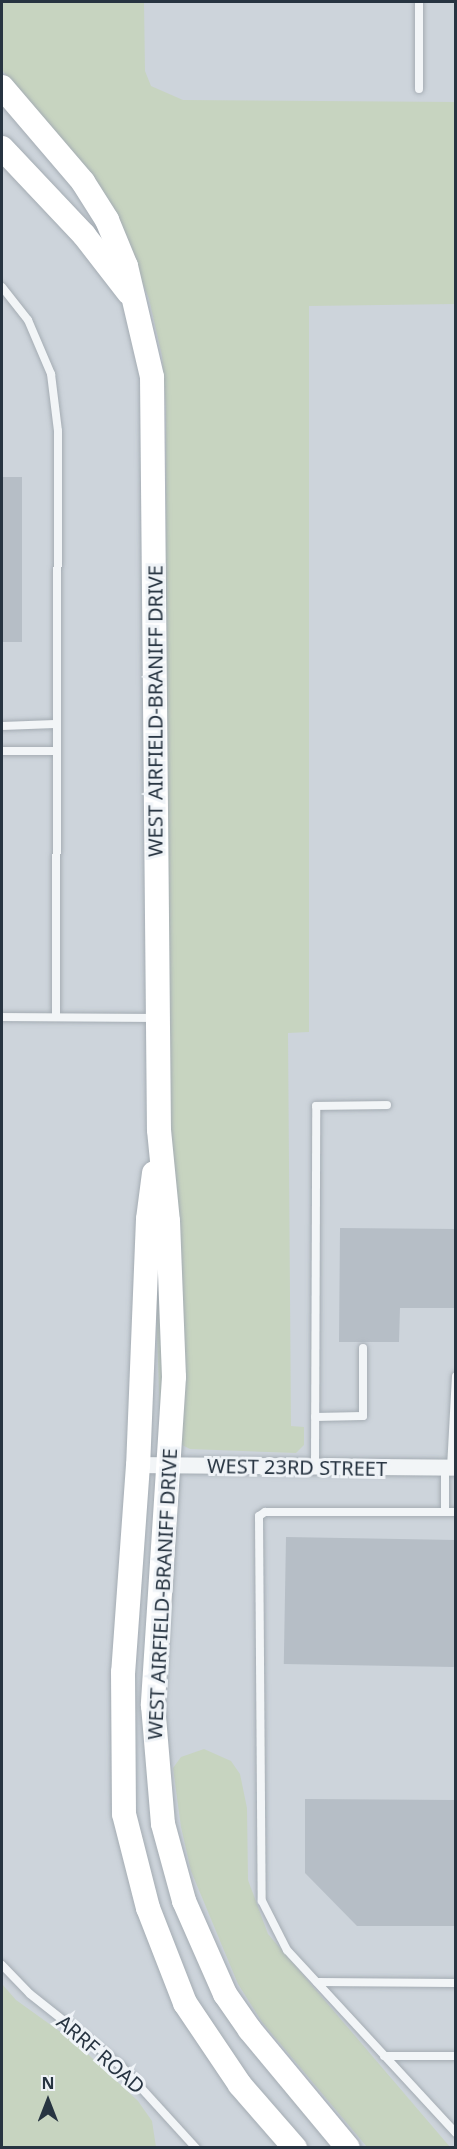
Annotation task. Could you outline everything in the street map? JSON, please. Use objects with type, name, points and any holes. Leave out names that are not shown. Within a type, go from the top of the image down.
[{"type":"street","points":[[2,87],[83,182],[107,220],[126,266],[130,294]]},
{"type":"street","points":[[2,148],[84,235],[130,294]]},
{"type":"street","name":"WEST AIRFIELD-BRANIFF DRIVE","points":[[130,294],[144,335],[155,436],[159,1130],[168,1221],[174,1377],[153,1734],[157,1781],[173,1867],[225,1994],[250,2030],[348,2148]]},
{"type":"street","name":"WEST AIRFIELD-BRANIFF DRIVE","points":[[159,1130],[148,1219],[138,1465],[122,1734],[124,1814],[133,1854],[164,1957],[185,2003],[240,2085],[295,2148]]},
{"type":"street","name":"WEST 23RD STREET","points":[[138,1465],[450,1468]]},
{"type":"lane","points":[[419,89],[420,2]]},
{"type":"lane","points":[[2,290],[28,320],[51,374],[58,431],[55,724],[56,1017]]},
{"type":"lane","points":[[2,726],[55,724]]},
{"type":"lane","points":[[2,751],[55,752]]},
{"type":"lane","points":[[2,1017],[158,1018]]},
{"type":"lane","points":[[315,1467],[316,1106],[387,1105]]},
{"type":"lane","points":[[315,1417],[363,1416],[363,1348]]},
{"type":"lane","points":[[445,1512],[456,1376]]},
{"type":"lane","points":[[456,1512],[265,1512],[258,1519],[263,1734],[262,1901],[287,1950],[456,2133]]},
{"type":"lane","name":"ARRF ROAD","points":[[2,1965],[30,1994],[122,2067],[196,2148]]},
{"type":"lane","points":[[317,1982],[456,1983]]},
{"type":"lane","points":[[384,2056],[456,2056]]},
{"type":"shaded area","points":[[2,2],[455,2],[455,2148],[2,2148]]},
{"type":"green space","points":[[2,2],[144,2],[145,71],[151,86],[183,100],[455,102],[455,304],[309,306],[309,1032],[288,1033],[291,1426],[304,1427],[304,1445],[296,1453],[190,1449],[178,1443],[160,1419],[157,1333],[166,707],[166,409],[162,356],[149,299],[128,245],[79,162],[2,70]]},
{"type":"green space","points":[[204,1749],[231,1761],[240,1774],[247,1808],[248,1880],[268,1934],[450,2147],[367,2147],[262,2022],[238,1984],[191,1871],[181,1827],[173,1768],[181,1757]]},
{"type":"green space","points":[[2,1984],[16,2000],[76,2043],[138,2101],[152,2121],[156,2147],[2,2147]]},
{"type":"building","points":[[2,477],[22,477],[22,642],[2,642]]},
{"type":"building","points":[[340,1228],[456,1229],[456,1308],[400,1308],[399,1342],[339,1342]]},
{"type":"building","points":[[286,1537],[456,1540],[454,1667],[284,1664]]},
{"type":"building","points":[[305,1799],[456,1800],[456,1926],[357,1926],[305,1873]]}]
